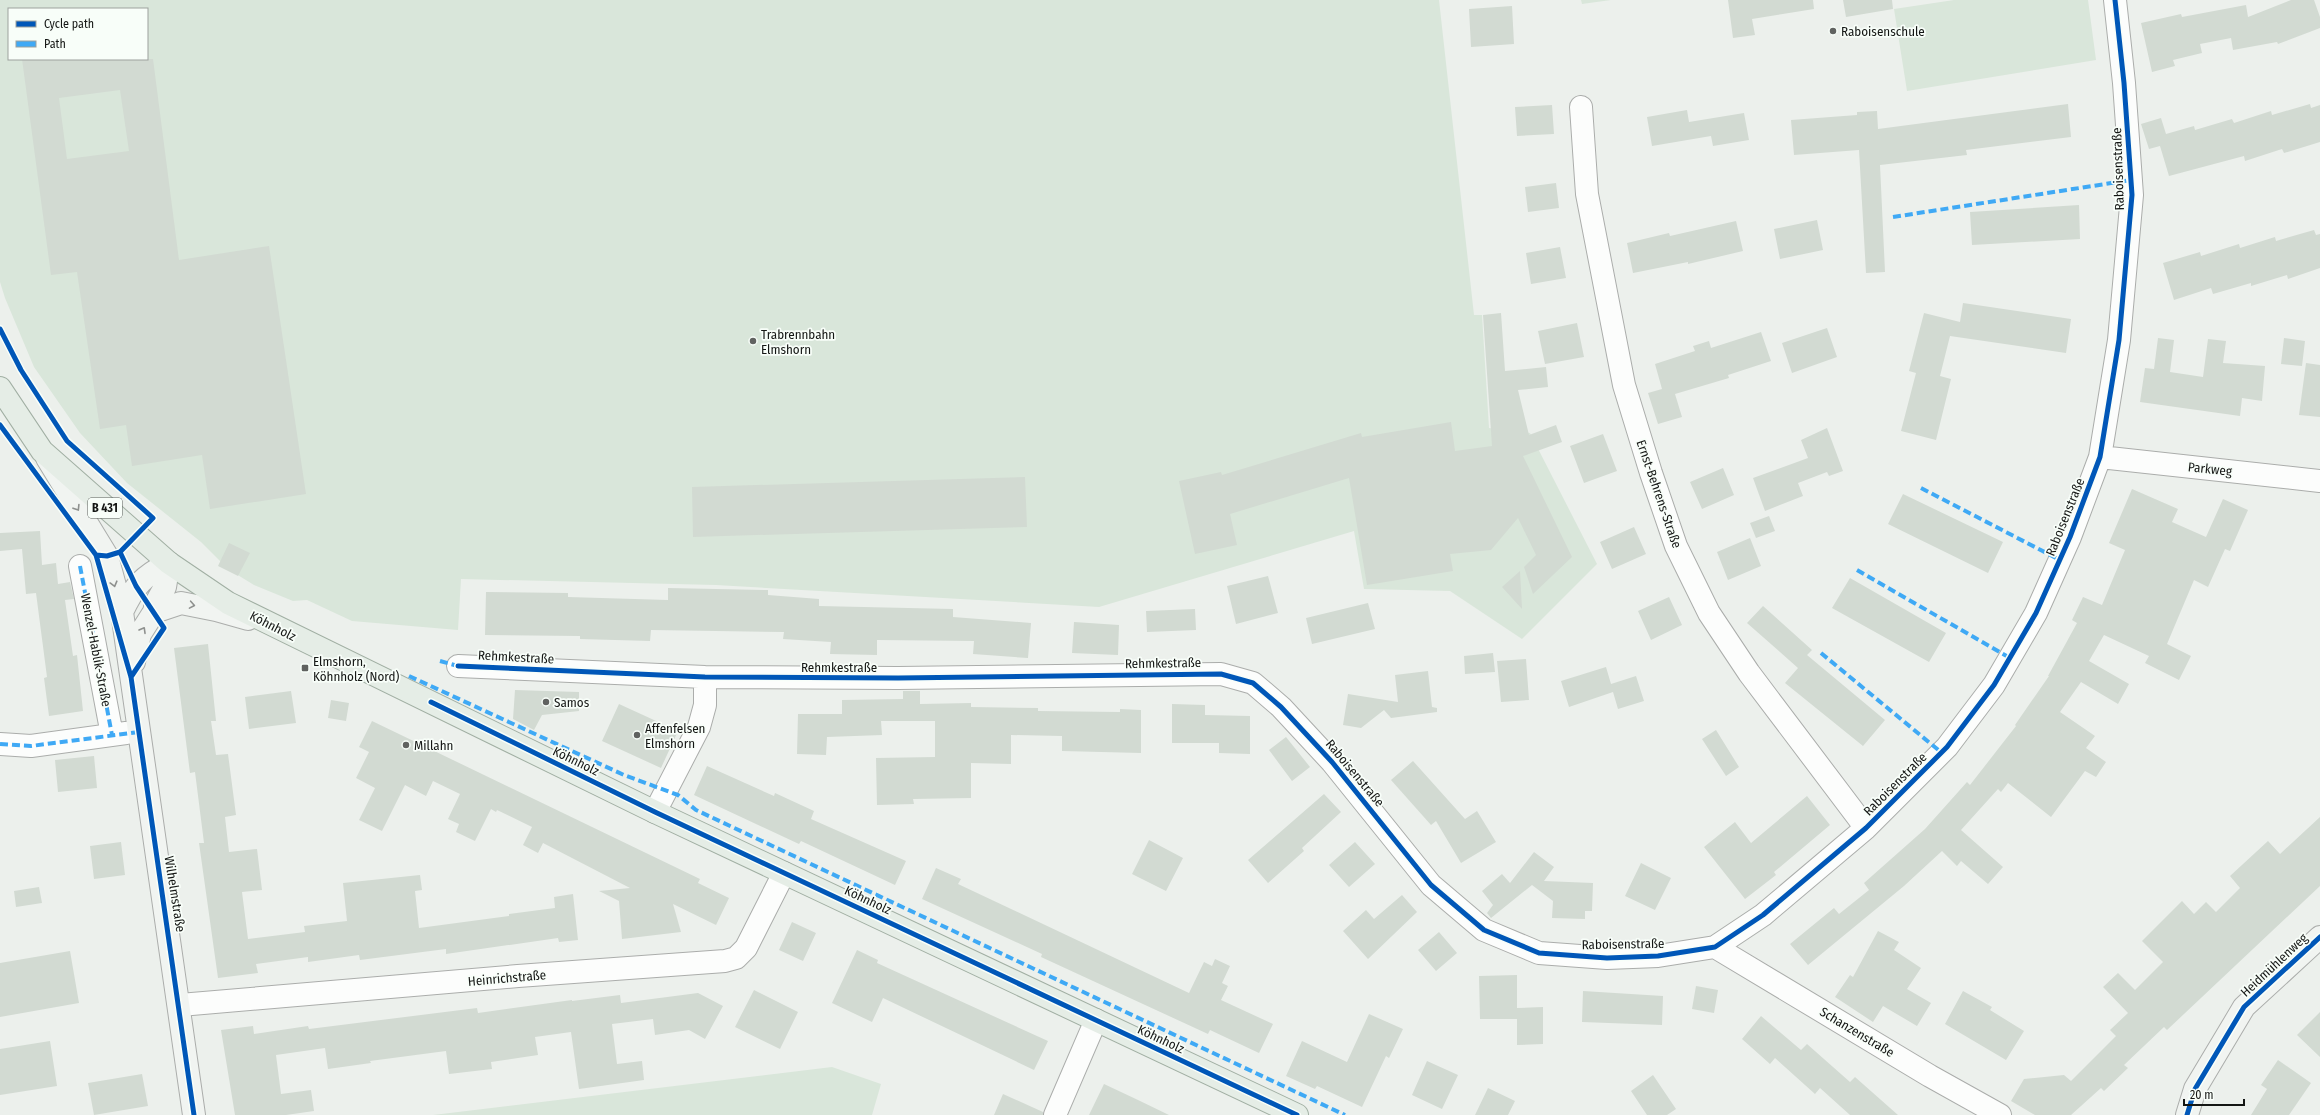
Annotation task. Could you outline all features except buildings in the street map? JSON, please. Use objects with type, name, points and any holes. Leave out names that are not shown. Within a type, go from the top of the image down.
[{"type":"main road","name":"Köhnholz","points":[[0,388],[42,451],[169,563],[228,603],[280,630],[655,812],[1297,1115]]},
{"type":"main road","name":"Wilhelmstraße","points":[[42,451],[107,556],[122,612],[180,1005],[194,1115]]},
{"type":"main road","name":"Wilhelmstraße","points":[[131,677],[140,634],[154,612],[156,603],[165,587],[169,563]]},
{"type":"main road","points":[[122,612],[136,586],[148,574],[169,563]]},
{"type":"main road","points":[[154,612],[181,603],[216,610],[280,630]]},
{"type":"main road","name":"Heidmühlenweg","points":[[2187,1115],[2195,1089],[2244,1007],[2320,937]]},
{"type":"street","name":"Raboisenstraße","points":[[1221,674],[1253,682],[1281,707],[1332,762],[1431,885],[1484,930],[1539,953],[1607,958],[1658,956],[1715,946],[1762,915],[1866,828],[1947,747],[1994,685],[2036,614],[2070,537],[2100,457],[2119,340],[2132,195],[2124,83],[2115,0]]},
{"type":"street","name":"Ernst-Behrens-Straße","points":[[1581,107],[1587,194],[1624,385],[1651,473],[1676,546],[1709,613],[1749,673],[1866,828]]},
{"type":"street","name":"Parkweg","points":[[2100,457],[2320,481]]},
{"type":"street","name":"Wenzel-Hablik-Straße","points":[[80,566],[112,735]]},
{"type":"street","name":"Rehmkestraße","points":[[458,666],[705,677],[898,678],[1221,674]]},
{"type":"street","points":[[655,812],[699,727],[705,706],[705,677]]},
{"type":"street","points":[[0,744],[31,746],[139,732]]},
{"type":"street","name":"Heinrichstraße","points":[[180,1005],[725,961],[736,958],[746,948],[784,873]]},
{"type":"street","name":"Schanzenstraße","points":[[1715,946],[1930,1076],[2000,1115]]},
{"type":"street","points":[[1055,1115],[1096,1020]]},
{"type":"shaded area","name":"Trabrennbahn Elmshorn","points":[[0,0],[1439,0],[1474,315],[1482,315],[1489,428],[1530,433],[1597,564],[1522,639],[1450,591],[1364,589],[1354,531],[1099,607],[716,585],[461,579],[458,630],[352,621],[307,600],[293,601],[254,585],[228,569],[201,542],[127,483],[80,433],[34,367],[5,298],[0,282]]},
{"type":"shaded area","points":[[1581,0],[1611,0],[1582,4]]},
{"type":"shaded area","points":[[1954,0],[2088,0],[2096,60],[1907,91],[1894,9]]},
{"type":"shaded area","points":[[832,1067],[881,1084],[872,1115],[433,1115]]},
{"type":"marked path","points":[[1893,217],[2131,180]]},
{"type":"marked path","points":[[1921,488],[2060,560]]},
{"type":"marked path","points":[[80,566],[112,735]]},
{"type":"marked path","points":[[1857,570],[2010,658]]},
{"type":"marked path","points":[[1821,653],[1942,753]]},
{"type":"marked path","points":[[440,661],[458,666]]},
{"type":"marked path","points":[[409,676],[624,775],[678,795],[696,810],[1345,1115]]},
{"type":"marked path","points":[[0,744],[31,746],[139,732]]},
{"type":"cycle path","points":[[458,666],[705,677],[898,678],[1221,674],[1253,683],[1281,707],[1332,762],[1431,885],[1484,930],[1539,953],[1607,958],[1658,956],[1715,947],[1763,915],[1866,828],[1947,747],[1994,685],[2036,613],[2070,537],[2100,457],[2119,340],[2132,195],[2124,83],[2115,0]]},
{"type":"cycle path","points":[[0,329],[21,370],[67,441],[153,518],[120,552],[107,556],[96,555]]},
{"type":"cycle path","points":[[0,425],[96,555],[131,677],[194,1115]]},
{"type":"cycle path","points":[[120,552],[136,586],[164,628],[131,677]]},
{"type":"cycle path","points":[[431,702],[655,812],[1297,1115]]},
{"type":"cycle path","points":[[2187,1115],[2195,1089],[2244,1007],[2320,937]]},
{"type":"place","name":"Raboisenschule","points":[[1833,31]]},
{"type":"place","name":"Trabrennbahn Elmshorn","points":[[753,341]]},
{"type":"place","name":"Elmshorn, Köhnholz (Nord)","points":[[305,668]]},
{"type":"place","name":"Samos","points":[[546,702]]},
{"type":"place","name":"Affenfelsen Elmshorn","points":[[637,735]]},
{"type":"place","name":"Millahn","points":[[406,745]]}]
